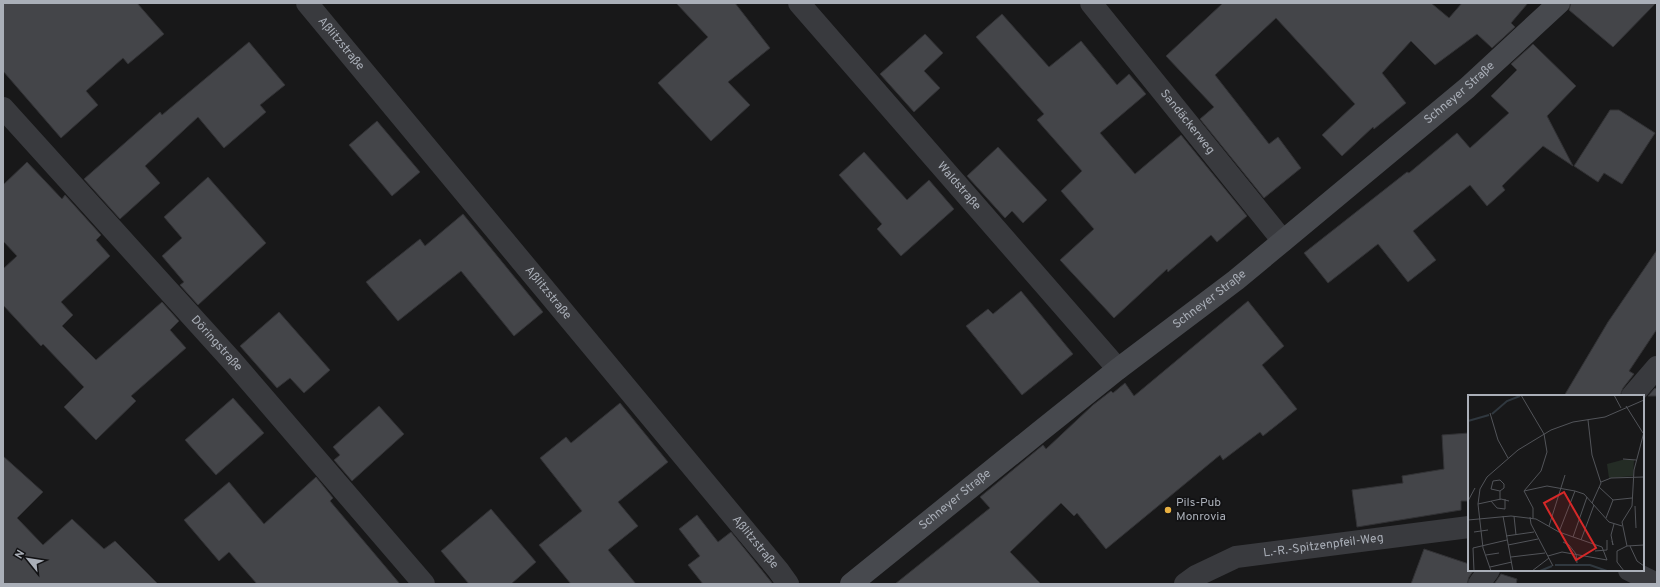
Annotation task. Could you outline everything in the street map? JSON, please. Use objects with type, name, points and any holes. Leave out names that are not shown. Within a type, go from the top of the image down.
[{"type":"street","name":"Aßlitzstraße","points":[[307,3],[788,584]]},
{"type":"street","name":"Waldstraße","points":[[799,3],[1118,369]]},
{"type":"street","name":"Sandäckerweg","points":[[1091,3],[1283,241]]},
{"type":"street","name":"Schneyer Straße","points":[[851,584],[1118,369],[1236,280],[1467,88],[1559,3]]},
{"type":"street","name":"Döringstraße","points":[[3,108],[233,362],[424,584]]},
{"type":"street","points":[[1633,395],[1657,367]]},
{"type":"street","name":"L.-R.-Spitzenpfeil-Weg","points":[[1185,584],[1196,576],[1236,557],[1468,527]]},
{"type":"street","points":[[1479,584],[1488,571]]},
{"type":"street","points":[[1631,571],[1657,584]]},
{"type":"building","points":[[3,3],[137,3],[164,34],[128,64],[123,58],[86,91],[98,105],[61,138],[3,71]]},
{"type":"building","points":[[676,3],[735,3],[770,48],[728,82],[750,105],[711,141],[658,83],[708,37]]},
{"type":"building","points":[[1223,3],[1431,3],[1449,18],[1462,3],[1528,3],[1511,23],[1515,27],[1492,48],[1477,34],[1435,65],[1411,41],[1382,73],[1406,103],[1374,129],[1373,127],[1342,156],[1322,135],[1355,104],[1276,18],[1215,75],[1269,144],[1278,137],[1301,168],[1264,198],[1200,119],[1214,107],[1166,56]]},
{"type":"building","points":[[1571,3],[1656,3],[1613,47],[1569,10]]},
{"type":"building","points":[[1002,14],[1049,67],[1081,41],[1117,85],[1129,74],[1146,94],[1100,133],[1135,174],[1181,135],[1247,216],[1217,242],[1211,235],[1168,272],[1167,269],[1114,318],[1060,260],[1094,229],[1061,191],[1082,171],[1037,120],[1044,114],[976,37]]},
{"type":"building","points":[[925,34],[943,53],[924,71],[940,88],[914,112],[880,74]]},
{"type":"building","points":[[249,42],[285,85],[260,105],[266,112],[224,148],[198,117],[145,166],[160,183],[120,219],[84,179],[160,112],[162,115]]},
{"type":"building","points":[[1533,44],[1576,86],[1547,116],[1573,166],[1543,146],[1502,186],[1505,190],[1487,206],[1470,185],[1413,231],[1436,260],[1408,282],[1378,244],[1328,283],[1304,253],[1407,172],[1409,173],[1457,133],[1470,148],[1509,113],[1491,96],[1517,70],[1511,64]]},
{"type":"building","points":[[1610,110],[1619,110],[1655,133],[1622,184],[1604,173],[1598,182],[1574,166]]},
{"type":"building","points":[[377,121],[420,172],[392,196],[349,145]]},
{"type":"building","points":[[998,147],[1047,200],[1023,223],[1012,211],[1005,218],[967,176]]},
{"type":"building","points":[[864,152],[907,200],[929,180],[954,209],[901,256],[877,229],[882,224],[839,175]]},
{"type":"building","points":[[27,162],[62,199],[65,195],[101,235],[96,240],[110,256],[61,302],[73,315],[62,326],[96,360],[162,302],[179,321],[170,330],[186,348],[131,396],[136,401],[96,440],[64,407],[84,387],[43,344],[41,346],[3,305],[3,269],[17,256],[3,241],[3,185]]},
{"type":"building","points":[[208,177],[266,243],[198,305],[180,285],[184,282],[162,256],[182,238],[164,217]]},
{"type":"building","points":[[463,214],[543,312],[514,336],[461,271],[398,321],[366,282],[420,239],[425,246]]},
{"type":"building","points":[[1657,250],[1657,329],[1629,371],[1634,374],[1623,388],[1620,395],[1565,395],[1608,322]]},
{"type":"building","points":[[1021,291],[1073,354],[1022,395],[966,326],[988,309],[993,314]]},
{"type":"building","points":[[1248,301],[1284,346],[1262,365],[1297,409],[1263,436],[1260,432],[1223,460],[1220,455],[1106,549],[1077,513],[1074,516],[1061,503],[1010,552],[1041,584],[895,584],[990,508],[980,497],[1043,445],[1046,449],[1093,405],[1111,391],[1113,393],[1125,383],[1134,396]]},
{"type":"building","points":[[279,312],[330,370],[304,393],[290,378],[277,388],[240,346]]},
{"type":"building","points":[[1655,388],[1657,390],[1657,396],[1648,396]]},
{"type":"building","points":[[233,398],[264,433],[216,475],[185,440]]},
{"type":"building","points":[[620,403],[668,462],[618,502],[638,526],[608,550],[636,584],[571,584],[539,545],[582,511],[540,458],[566,437],[571,443]]},
{"type":"building","points":[[379,406],[404,434],[352,481],[334,460],[340,455],[333,447]]},
{"type":"building","points":[[1468,433],[1468,501],[1461,501],[1461,510],[1357,527],[1352,490],[1403,483],[1402,476],[1444,469],[1442,435]]},
{"type":"building","points":[[3,456],[43,492],[17,518],[43,545],[72,519],[104,549],[115,541],[158,584],[3,584]]},
{"type":"building","points":[[316,477],[333,498],[330,501],[400,584],[257,584],[229,552],[219,561],[184,520],[229,482],[264,524]]},
{"type":"building","points":[[491,509],[536,562],[511,584],[469,584],[441,551]]},
{"type":"building","points":[[697,515],[718,542],[731,532],[773,584],[703,584],[688,565],[700,556],[679,529]]},
{"type":"building","points":[[1424,549],[1468,564],[1468,571],[1473,571],[1469,577],[1467,584],[1411,584]]},
{"type":"building","points":[[1501,574],[1517,579],[1516,584],[1494,584]]},
{"type":"place","name":"Pils-Pub Monrovia","points":[[1168,510]]}]
